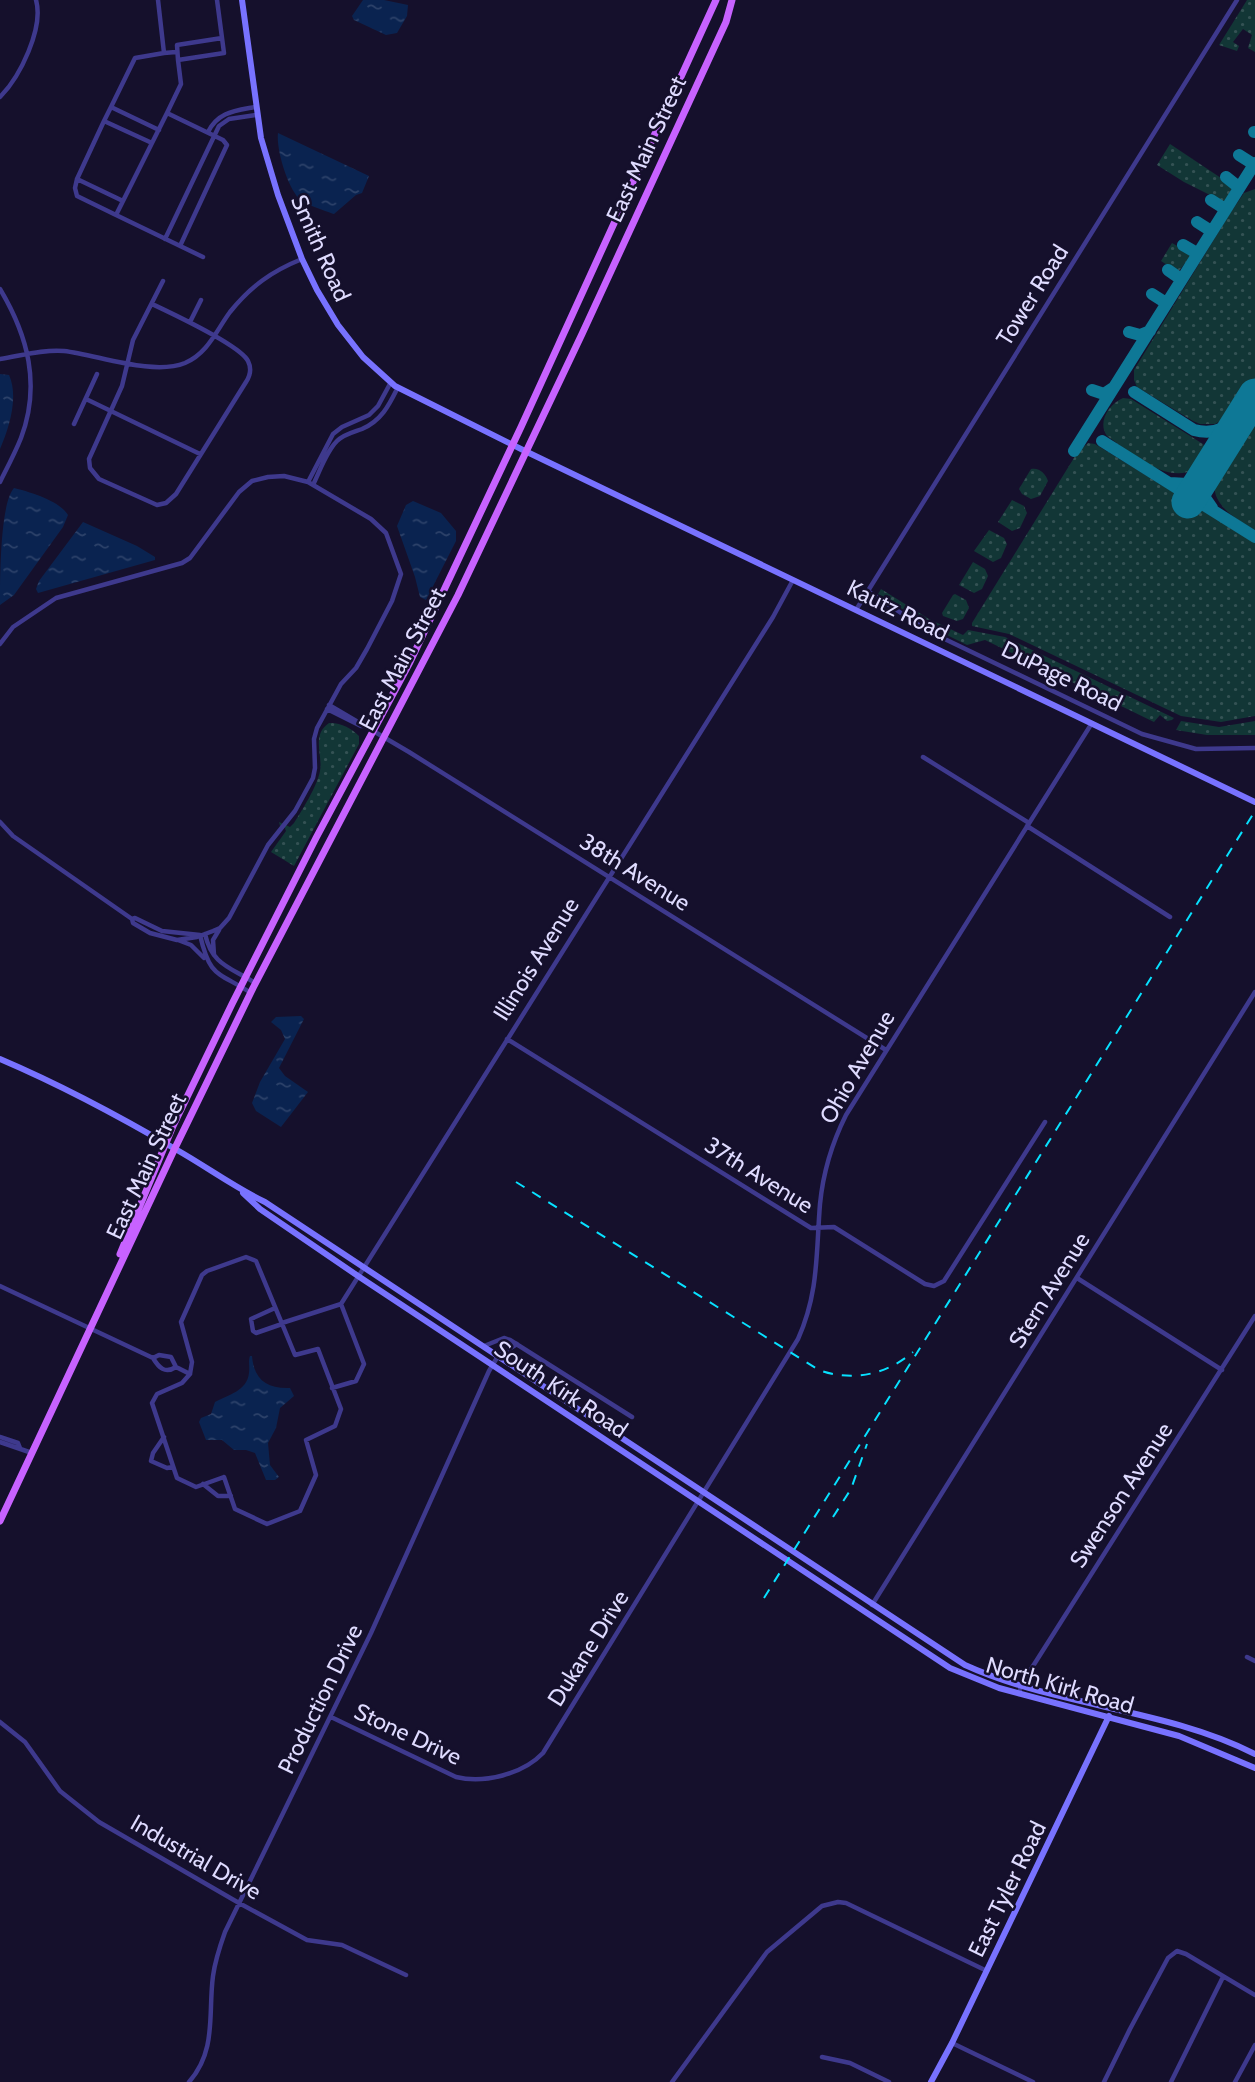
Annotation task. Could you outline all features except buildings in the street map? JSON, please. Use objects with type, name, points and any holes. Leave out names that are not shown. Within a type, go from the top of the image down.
[{"type":"main road","name":"Smith Road","points":[[242,0],[256,111],[278,195],[302,259],[338,325],[363,357],[398,387],[525,451]]},
{"type":"main road","name":"East Main Street","points":[[90,1329],[166,1143],[245,977],[410,662],[513,445],[716,0]]},
{"type":"main road","name":"East Main Street","points":[[0,1521],[251,993],[458,595],[726,22],[732,0]]},
{"type":"main road","name":"Kautz Road","points":[[525,451],[1255,802]]},
{"type":"main road","points":[[0,1059],[81,1096],[166,1143]]},
{"type":"main road","name":"South Kirk Road","points":[[166,1143],[238,1189],[265,1202],[872,1605]]},
{"type":"main road","name":"South Kirk Road","points":[[238,1189],[260,1209],[358,1276],[867,1613]]},
{"type":"main road","name":"North Kirk Road","points":[[872,1605],[965,1665],[1021,1685],[1219,1739],[1255,1754]]},
{"type":"main road","name":"North Kirk Road","points":[[867,1613],[961,1674],[987,1685],[1187,1739],[1255,1768]]},
{"type":"main road","name":"East Tyler Road","points":[[931,2082],[987,1971],[1111,1709]]},
{"type":"street","points":[[0,97],[15,77],[37,30],[39,19],[36,0]]},
{"type":"street","points":[[158,0],[164,53]]},
{"type":"street","points":[[178,60],[225,53],[217,0]]},
{"type":"street","name":"Tower Road","points":[[856,610],[1237,0]]},
{"type":"street","points":[[117,215],[181,84],[177,45],[222,37]]},
{"type":"street","points":[[176,52],[135,58],[77,178],[75,188],[77,196],[203,257]]},
{"type":"street","points":[[111,107],[159,130]]},
{"type":"street","points":[[208,132],[219,116],[232,111],[256,111]]},
{"type":"street","points":[[165,239],[224,122],[256,111]]},
{"type":"street","points":[[167,113],[225,141],[227,146],[180,246]]},
{"type":"street","points":[[219,116],[224,122]]},
{"type":"street","points":[[104,121],[152,143]]},
{"type":"street","points":[[77,178],[123,201]]},
{"type":"street","points":[[0,359],[55,351],[161,367],[176,366],[196,356],[215,337],[229,314],[256,284],[280,268],[302,259]]},
{"type":"street","points":[[152,304],[215,337],[244,356],[250,364],[250,373],[176,494],[162,505],[148,503],[99,479],[90,468],[89,460],[122,386],[133,341],[163,281]]},
{"type":"street","points":[[0,289],[17,320],[28,355],[31,393],[26,423],[0,482]]},
{"type":"street","points":[[190,322],[201,300]]},
{"type":"street","points":[[74,424],[97,374]]},
{"type":"street","points":[[311,484],[332,434],[369,415],[378,406],[391,382]]},
{"type":"street","points":[[311,484],[340,438],[365,428],[381,417],[398,387]]},
{"type":"street","points":[[86,399],[200,454]]},
{"type":"street","points":[[0,644],[13,627],[56,598],[181,563],[190,558],[232,499],[253,481],[284,476],[311,484],[364,514],[382,528],[390,541],[401,574],[392,601],[360,663],[341,684],[328,707],[314,739],[313,778],[295,811],[268,845],[233,912],[213,940],[214,955]]},
{"type":"street","name":"Illinois Avenue","points":[[341,1304],[773,617],[793,579]]},
{"type":"street","name":"DuPage Road","points":[[868,591],[928,631],[1142,734],[1196,749],[1255,748]]},
{"type":"street","name":"38th Avenue","points":[[328,707],[383,737],[886,1050]]},
{"type":"street","name":"Ohio Avenue","points":[[704,1494],[791,1354],[804,1326],[816,1283],[822,1190],[835,1139],[850,1108],[1092,722]]},
{"type":"street","points":[[923,757],[1170,917]]},
{"type":"street","points":[[0,822],[13,836],[132,919],[133,923],[150,933],[191,945],[216,971],[251,993]]},
{"type":"street","points":[[132,919],[162,931],[203,934]]},
{"type":"street","points":[[177,940],[220,928]]},
{"type":"street","points":[[203,934],[211,954],[226,967],[256,983]]},
{"type":"street","points":[[203,934],[206,960]]},
{"type":"street","name":"Stern Avenue","points":[[872,1605],[1255,992]]},
{"type":"street","name":"37th Avenue","points":[[507,1038],[810,1228],[834,1227],[925,1284],[934,1286],[944,1281],[1045,1122]]},
{"type":"street","points":[[246,1257],[252,1258],[275,1308],[295,1355],[318,1349],[341,1409],[335,1426],[306,1440],[316,1475],[300,1511],[267,1524],[235,1509],[224,1478],[196,1486],[177,1478],[152,1403],[157,1394],[182,1383],[190,1374],[192,1362],[181,1322],[202,1275],[207,1271],[246,1257]]},
{"type":"street","points":[[1077,1278],[1222,1370]]},
{"type":"street","points":[[0,1286],[153,1358],[163,1370],[176,1367]]},
{"type":"street","points":[[275,1308],[251,1319],[253,1331],[256,1333],[341,1304],[364,1364],[356,1381],[332,1388]]},
{"type":"street","name":"Swenson Avenue","points":[[1019,1694],[1021,1685],[1255,1316]]},
{"type":"street","points":[[484,1346],[503,1338],[517,1344],[632,1417]]},
{"type":"street","name":"Production Drive","points":[[189,2082],[208,2048],[213,1974],[239,1903],[331,1717],[492,1364],[498,1356],[517,1344]]},
{"type":"street","points":[[153,1358],[159,1355],[171,1357],[176,1367],[190,1374]]},
{"type":"street","points":[[164,1437],[151,1461],[167,1468],[173,1467]]},
{"type":"street","points":[[0,1439],[18,1443],[20,1448],[32,1453]]},
{"type":"street","points":[[203,1484],[218,1496],[231,1496]]},
{"type":"street","name":"Dukane Drive","points":[[470,1780],[488,1779],[520,1769],[531,1764],[543,1753],[704,1494]]},
{"type":"street","points":[[1247,1657],[1255,1661]]},
{"type":"street","name":"Stone Drive","points":[[331,1717],[456,1777],[470,1780]]},
{"type":"street","name":"Industrial Drive","points":[[0,1722],[25,1742],[60,1791],[87,1814],[307,1940],[342,1945],[406,1975]]},
{"type":"street","points":[[673,2082],[766,1952],[822,1906],[846,1903],[987,1971]]},
{"type":"street","points":[[1104,2082],[1168,1958],[1177,1951],[1255,1995]]},
{"type":"street","points":[[1171,2082],[1223,1977]]},
{"type":"street","points":[[952,2043],[1033,2082]]},
{"type":"street","points":[[1236,2082],[1255,2045]]},
{"type":"street","points":[[822,2057],[849,2063],[889,2082]]},
{"type":"street","points":[[1013,2081],[1016,2074]]},
{"type":"green space","points":[[1247,0],[1255,0],[1255,52],[1248,48],[1252,35],[1243,29],[1233,42],[1239,46],[1237,51],[1219,45]]},
{"type":"green space","points":[[1170,144],[1233,187],[1224,202],[1157,165]]},
{"type":"green space","points":[[1255,189],[1255,379],[1234,413],[1215,424],[1200,424],[1137,387],[1134,370],[1229,215],[1244,193]]},
{"type":"green space","points":[[1172,243],[1191,256],[1178,272],[1161,261]]},
{"type":"green space","points":[[1123,398],[1131,399],[1203,444],[1207,452],[1201,464],[1184,473],[1160,470],[1137,458],[1107,436],[1103,425],[1106,414],[1113,404]]},
{"type":"green space","points":[[1255,410],[1255,530],[1224,508],[1217,498],[1215,488],[1220,465]]},
{"type":"green space","points":[[1088,443],[1095,444],[1181,497],[1179,501],[1192,509],[1195,506],[1255,543],[1255,716],[1221,722],[1181,716],[1009,634],[972,626],[1077,453]]},
{"type":"green space","points":[[1031,469],[1042,472],[1048,481],[1040,496],[1031,499],[1019,489]]},
{"type":"green space","points":[[1012,500],[1024,506],[1027,513],[1020,528],[1012,531],[998,522]]},
{"type":"green space","points":[[989,530],[1004,538],[1007,544],[1001,558],[993,562],[974,551]]},
{"type":"green space","points":[[973,562],[985,569],[988,576],[982,589],[974,593],[959,585]]},
{"type":"green space","points":[[881,589],[929,619],[963,635],[968,630],[1005,637],[1174,718],[1167,721],[1160,715],[1154,722],[985,640],[967,645],[933,628],[878,594]]},
{"type":"green space","points":[[955,594],[966,600],[969,608],[963,619],[957,621],[943,616],[942,613]]},
{"type":"green space","points":[[1181,721],[1219,727],[1255,721],[1255,735],[1207,735],[1176,730]]},
{"type":"green space","points":[[329,723],[353,730],[359,736],[359,744],[294,866],[271,852],[286,831],[284,825],[280,826],[279,822],[290,827],[294,823],[316,784],[321,765],[320,733]]},
{"type":"water","points":[[363,0],[384,0],[408,5],[407,16],[397,33],[386,35],[354,20],[352,16]]},
{"type":"water","points":[[278,133],[369,176],[362,193],[334,214],[302,202],[292,189],[284,169]]},
{"type":"water","points":[[0,374],[9,375],[13,403],[0,449]]},
{"type":"water","points":[[14,488],[52,501],[68,515],[63,527],[14,595],[0,605],[3,525],[9,496]]},
{"type":"water","points":[[413,501],[441,513],[456,531],[456,541],[426,600],[420,597],[397,526],[406,505]]},
{"type":"water","points":[[83,522],[137,546],[155,557],[155,560],[38,593],[36,589],[39,581]]},
{"type":"water","points":[[301,1016],[304,1019],[279,1068],[285,1076],[308,1092],[281,1127],[256,1111],[252,1103],[260,1082],[285,1039],[281,1030],[271,1022],[276,1017]]},
{"type":"water","points":[[250,1356],[263,1381],[275,1387],[290,1388],[294,1396],[280,1408],[276,1428],[268,1443],[270,1465],[279,1477],[275,1480],[266,1480],[255,1453],[234,1450],[222,1440],[206,1440],[199,1422],[201,1418],[211,1414],[215,1402],[236,1392],[245,1384]]},
{"type":"taxiway","points":[[1239,155],[1250,162]]},
{"type":"taxiway","points":[[1074,451],[1255,163]]},
{"type":"taxiway","points":[[1226,177],[1236,185]]},
{"type":"taxiway","points":[[1211,200],[1222,207]]},
{"type":"taxiway","points":[[1197,222],[1208,229]]},
{"type":"taxiway","points":[[1183,245],[1195,252]]},
{"type":"taxiway","points":[[1168,270],[1178,277]]},
{"type":"taxiway","points":[[1152,294],[1163,301]]},
{"type":"taxiway","points":[[1129,332],[1140,335],[1150,331]]},
{"type":"taxiway","points":[[1092,390],[1104,394],[1113,388]]},
{"type":"taxiway","points":[[1134,392],[1194,430],[1220,430],[1242,416]]},
{"type":"taxiway","points":[[1102,441],[1255,537]]},
{"type":"taxiway","points":[[1170,483],[1187,484],[1204,477],[1203,495],[1212,508]]},
{"type":"runway","points":[[1188,502],[1255,395]]},
{"type":"railway","points":[[764,1598],[1255,811]]},
{"type":"railway","points":[[516,1182],[819,1370],[831,1374],[868,1374],[892,1366],[913,1352]]},
{"type":"railway","points":[[833,1517],[851,1489],[867,1444]]}]
